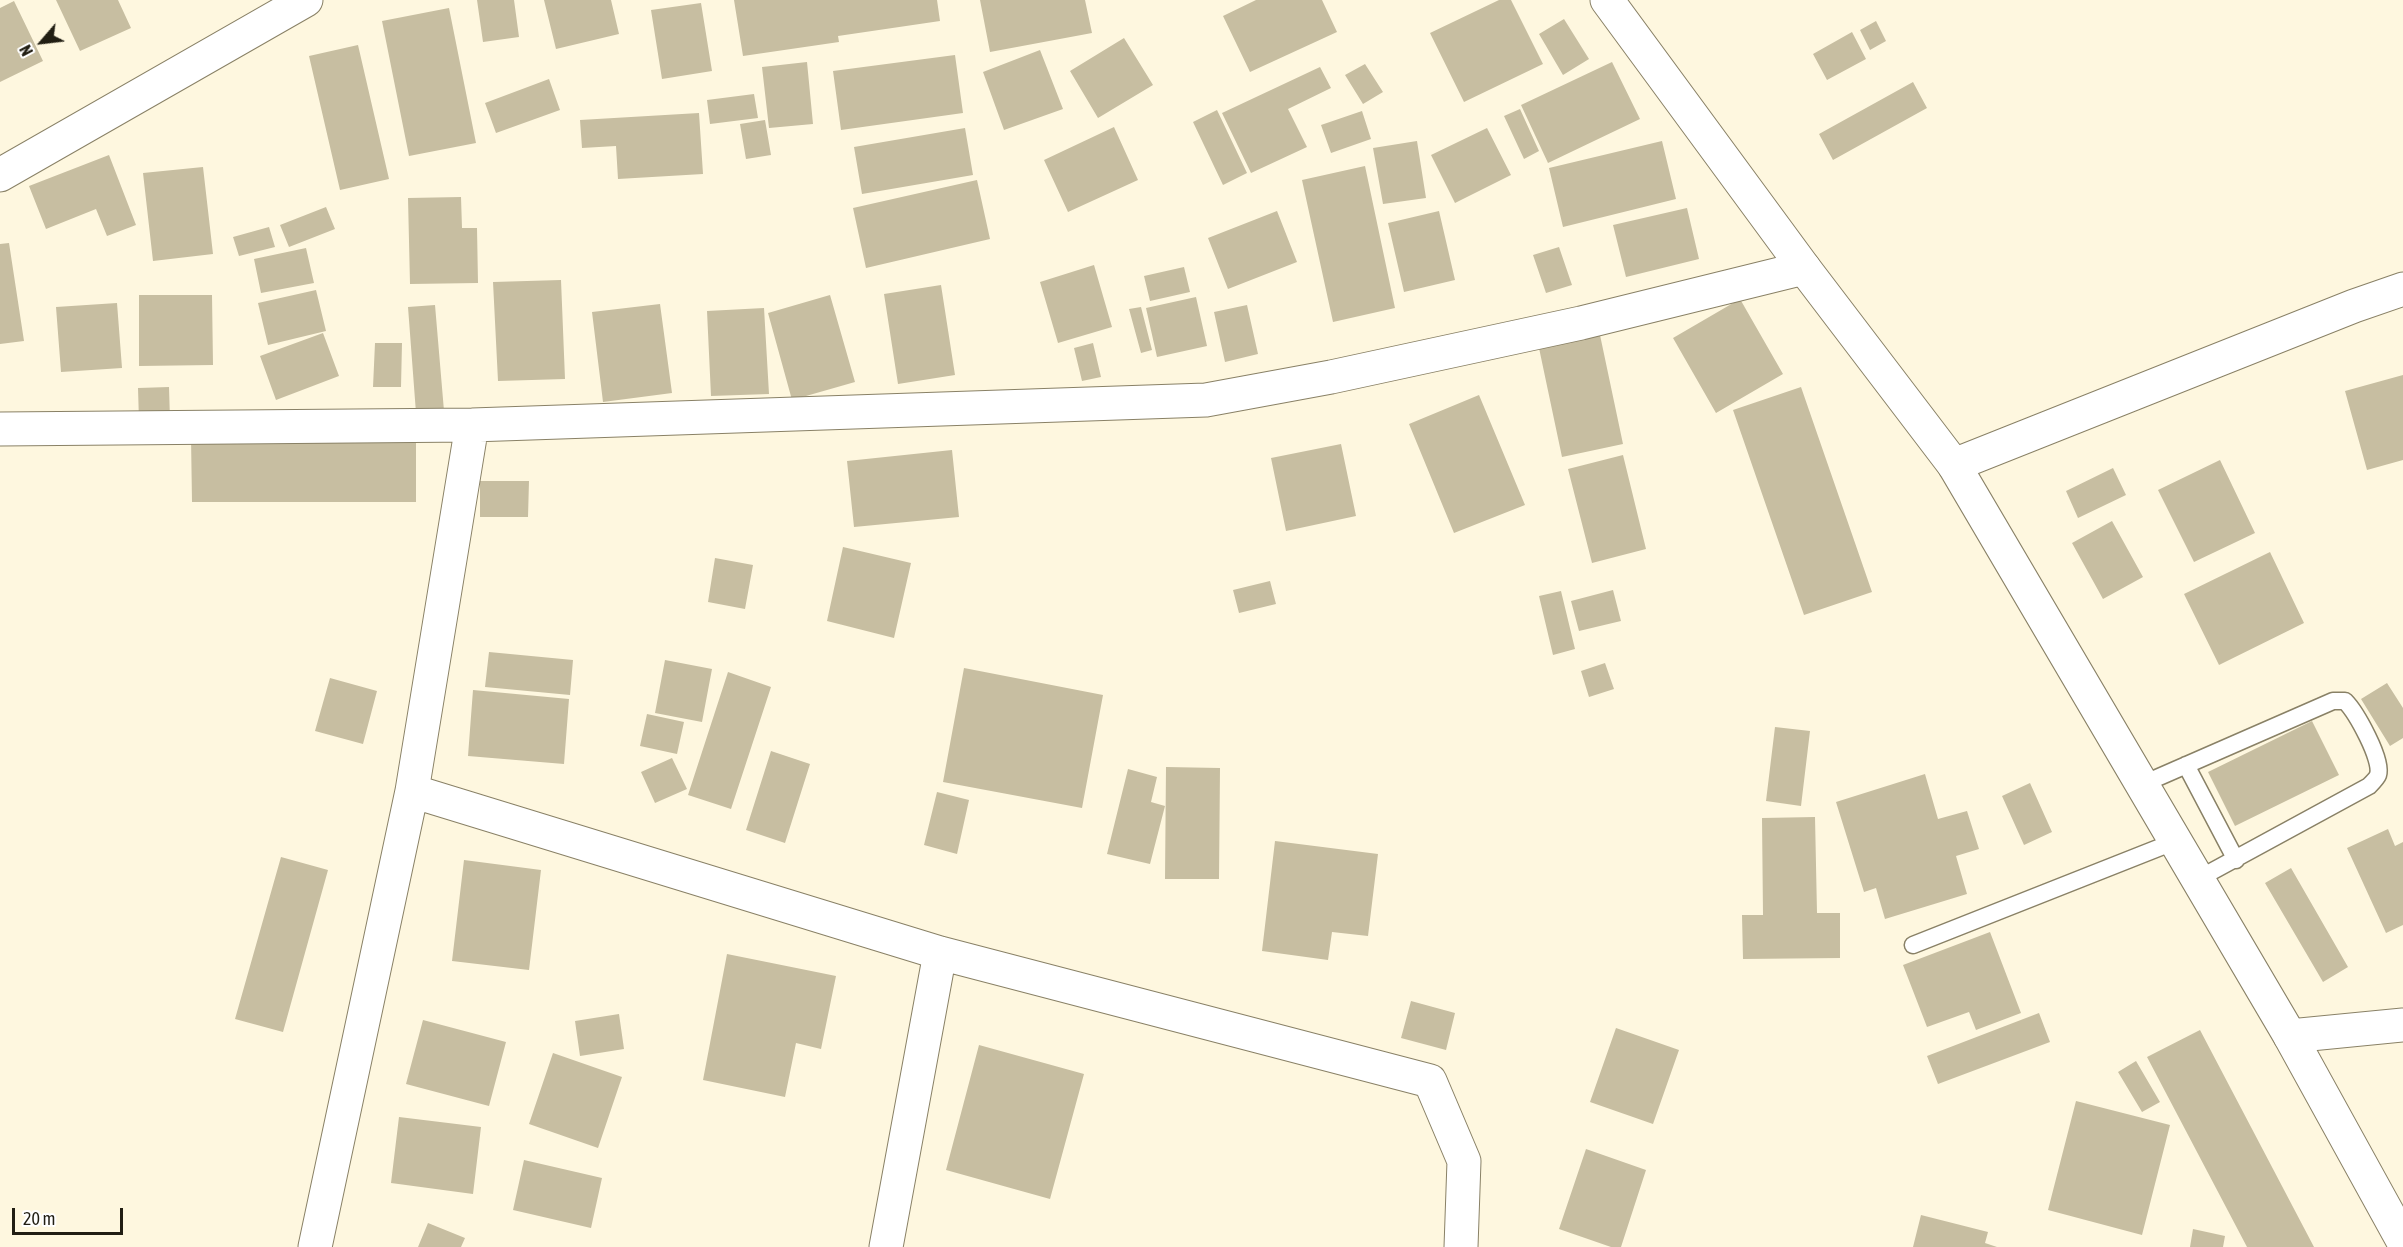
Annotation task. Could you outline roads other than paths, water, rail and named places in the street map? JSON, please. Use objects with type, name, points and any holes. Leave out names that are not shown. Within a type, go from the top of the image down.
[{"type":"street","points":[[0,175],[306,0]]},
{"type":"street","points":[[1607,0],[1804,268],[1954,465],[2144,784],[2290,1036],[2403,1240]]},
{"type":"street","points":[[0,429],[472,425],[1206,400],[1331,377],[1581,323],[1804,268]]},
{"type":"street","points":[[1954,465],[2354,306],[2403,289]]},
{"type":"street","points":[[315,1247],[412,791],[472,425]]},
{"type":"street","points":[[412,791],[940,953],[1430,1081],[1464,1161],[1461,1247]]},
{"type":"street","points":[[886,1247],[940,953]]},
{"type":"street","points":[[2290,1036],[2403,1024]]},
{"type":"lane","points":[[2144,784],[2333,701],[2345,701],[2353,709],[2378,762],[2378,775],[2369,786],[2198,879]]},
{"type":"lane","points":[[2186,765],[2236,860]]},
{"type":"lane","points":[[1913,945],[2176,841]]}]
